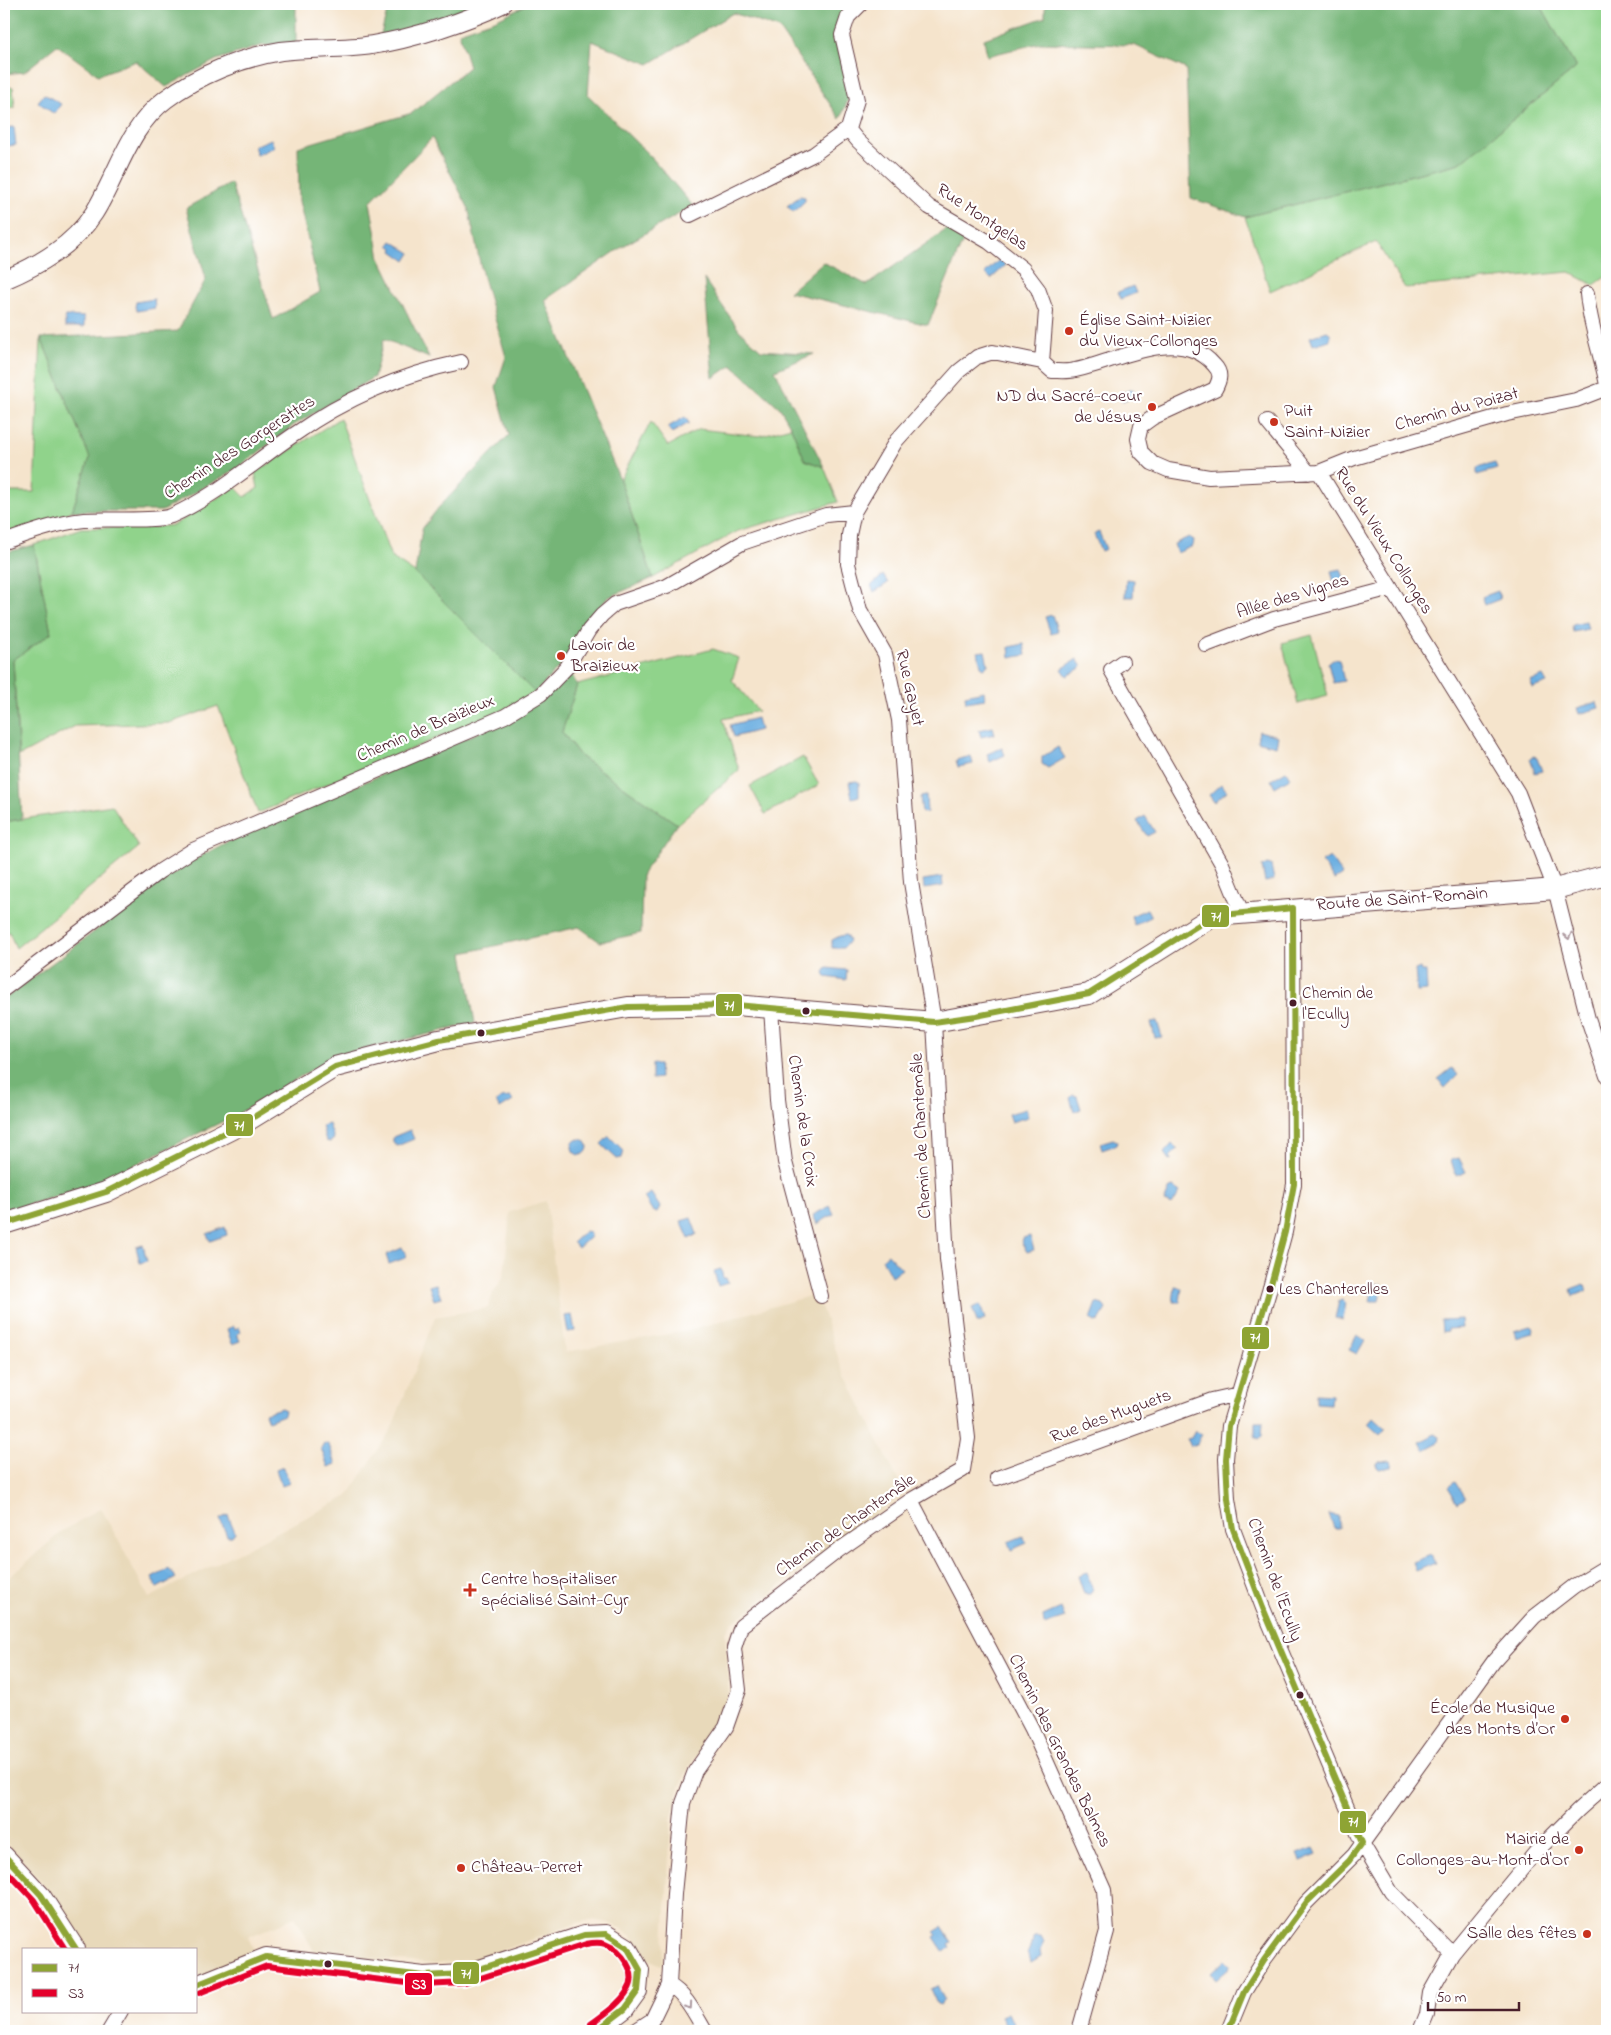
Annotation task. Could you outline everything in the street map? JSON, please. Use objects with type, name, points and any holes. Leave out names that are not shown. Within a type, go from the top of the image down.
[{"type":"main road","name":"Route de Saint-Romain","points":[[4,1224],[106,1192],[244,1123],[335,1067],[439,1040],[628,1007],[736,1005],[934,1022],[1089,994],[1213,916],[1293,908],[1555,889],[1607,875]]},
{"type":"street","points":[[4,280],[28,270],[58,251],[78,234],[94,213],[126,149],[144,122],[166,99],[204,77],[247,60],[281,51],[371,46],[401,39],[502,4]]},
{"type":"street","points":[[690,215],[814,154],[848,129],[857,100],[842,35],[848,17],[861,4]]},
{"type":"street","name":"Rue Montgelas","points":[[848,129],[858,141],[929,207],[989,242],[1024,269],[1038,288],[1046,311],[1042,362]]},
{"type":"street","name":"Chemin du Poizat","points":[[1314,472],[1354,458],[1507,414],[1576,400],[1607,387],[1605,360],[1590,322],[1586,294]]},
{"type":"street","name":"Rue du Vieux Collonges","points":[[1042,362],[1052,371],[1074,371],[1146,348],[1178,346],[1207,357],[1219,370],[1220,380],[1215,389],[1152,418],[1141,426],[1138,439],[1141,452],[1152,463],[1168,470],[1209,477],[1314,472],[1392,588],[1518,793],[1555,889],[1588,1019],[1607,1076]]},
{"type":"street","name":"Rue Gayet","points":[[934,1022],[911,882],[899,720],[885,654],[860,610],[848,564],[848,535],[854,512],[896,441],[959,371],[977,358],[993,352],[1042,362]]},
{"type":"street","name":"Chemin des Gorgerattes","points":[[4,542],[38,530],[83,520],[168,517],[210,494],[342,403],[372,388],[425,370],[461,362]]},
{"type":"street","points":[[1267,422],[1285,446],[1314,472]]},
{"type":"street","name":"Chemin de Braizieux","points":[[4,989],[160,871],[192,850],[505,716],[541,694],[568,667],[589,630],[615,604],[667,586],[742,542],[826,514],[854,512]]},
{"type":"street","name":"Allée des Vignes","points":[[1206,645],[1274,619],[1392,588]]},
{"type":"street","points":[[1122,662],[1111,670],[1222,864],[1242,913]]},
{"type":"street","name":"Chemin de l'Ecully","points":[[1293,908],[1294,1184],[1285,1232],[1229,1426],[1226,1459],[1228,1499],[1233,1529],[1299,1697],[1362,1843],[1391,1892],[1452,1954]]},
{"type":"street","name":"Chemin de la Croix","points":[[771,1008],[777,1100],[786,1162],[821,1296]]},
{"type":"street","name":"Chemin de Chantemâle","points":[[635,2031],[652,2020],[669,1985],[674,1894],[683,1803],[695,1771],[726,1727],[739,1690],[734,1648],[741,1626],[839,1550],[911,1500],[963,1470],[968,1438],[947,1259],[934,1022]]},
{"type":"street","name":"Rue des Muguets","points":[[997,1478],[1212,1400],[1239,1394]]},
{"type":"street","name":"Chemin des Grandes Balmes","points":[[911,1500],[1032,1729],[1104,1890],[1108,1931],[1079,2031]]},
{"type":"street","points":[[1228,2031],[1244,1992],[1264,1960],[1306,1903],[1349,1861],[1494,1661],[1534,1617],[1574,1586],[1607,1566]]},
{"type":"street","points":[[1420,2031],[1427,2014],[1430,1993],[1452,1954],[1535,1853],[1578,1810],[1606,1790]]},
{"type":"street","points":[[4,1855],[41,1895],[75,1948]]},
{"type":"street","points":[[198,1983],[266,1957],[350,1969],[424,1976],[464,1974],[584,1934],[606,1934],[628,1947],[640,1970],[638,1991],[625,2009],[596,2031]]},
{"type":"street","points":[[669,1985],[681,1995],[705,2031]]},
{"type":"street","points":[[114,2029],[121,2012]]},
{"type":"shaded area","name":"Centre hospitaliser spécialisé Saint-Cyr","points":[[546,1201],[565,1352],[686,1331],[817,1294],[841,1366],[904,1492],[903,1495],[845,1536],[731,1624],[725,1633],[729,1697],[714,1729],[690,1765],[679,1789],[671,1820],[663,1962],[661,1965],[647,1958],[632,1936],[620,1928],[610,1923],[591,1920],[580,1922],[481,1958],[435,1964],[319,1954],[314,1951],[295,1917],[248,1937],[255,1953],[198,1980],[198,1948],[86,1948],[41,1881],[4,1840],[4,1582],[61,1532],[101,1508],[149,1598],[348,1496],[391,1430],[435,1317],[488,1308],[493,1293],[504,1276],[510,1212]]},
{"type":"green space","points":[[4,4],[296,4],[296,43],[260,46],[216,60],[166,87],[136,61],[98,75],[57,45],[24,72],[4,74]]},
{"type":"green space","points":[[389,4],[485,4],[380,38]]},
{"type":"green space","points":[[528,4],[845,4],[834,33],[851,93],[840,119],[779,29],[733,13],[649,64],[592,41],[588,95],[652,158],[693,206],[625,245],[545,300],[620,480],[653,578],[607,598],[564,662],[535,693],[415,573],[422,529],[439,507],[509,435],[496,387],[506,357],[483,277],[468,207],[432,138],[370,202],[380,258],[429,358],[384,339],[374,377],[294,425],[238,468],[162,511],[72,511],[90,458],[41,338],[178,331],[206,279],[186,208],[231,183],[273,319],[320,292],[299,201],[298,147],[412,113],[469,67],[459,32],[497,19]]},
{"type":"green space","points":[[1045,4],[1540,4],[1576,68],[1460,163],[1245,217],[1191,198],[1186,69],[1134,45],[1040,43],[987,56],[984,39],[1045,17]]},
{"type":"green space","points":[[1540,4],[1607,4],[1607,276],[1594,285],[1569,272],[1405,288],[1376,242],[1270,291],[1245,217],[1460,163],[1576,68]]},
{"type":"green space","points":[[13,87],[15,108],[4,109],[4,88]]},
{"type":"green space","points":[[950,227],[965,236],[928,325],[789,292],[823,262],[867,285]]},
{"type":"green space","points":[[704,279],[739,330],[761,350],[814,354],[775,370],[824,467],[805,460],[791,427],[780,408],[732,365],[713,378]]},
{"type":"green space","points":[[41,338],[90,458],[72,511],[4,537],[4,492],[34,492]]},
{"type":"green space","points":[[340,418],[391,557],[415,573],[535,693],[502,711],[258,813],[218,706],[169,723],[75,726],[19,756],[13,660],[51,633],[34,545],[81,528],[174,525],[235,487],[245,497],[258,488],[255,473]]},
{"type":"green space","points":[[651,422],[668,446],[699,429],[759,436],[791,427],[805,460],[824,467],[838,502],[738,531],[653,578],[620,480]]},
{"type":"green space","points":[[34,545],[51,633],[13,660],[22,819],[4,822],[4,553]]},
{"type":"green space","points":[[1312,635],[1328,696],[1298,704],[1282,643]]},
{"type":"green space","points":[[713,649],[739,658],[732,680],[758,711],[723,719],[739,770],[677,824],[581,757],[562,732],[577,685]]},
{"type":"green space","points":[[570,671],[577,685],[562,732],[581,757],[677,824],[642,874],[641,933],[600,942],[579,927],[463,953],[475,1023],[333,1057],[236,1115],[93,1185],[4,1212],[4,999],[190,862],[225,843],[507,720]]},
{"type":"green space","points":[[803,757],[819,785],[765,814],[750,786]]},
{"type":"green space","points":[[112,805],[139,847],[16,948],[9,932],[4,934],[4,822]]},
{"type":"water","points":[[44,94],[61,104],[54,114],[38,102]]},
{"type":"water","points":[[14,127],[16,145],[7,146],[5,128]]},
{"type":"water","points":[[271,139],[274,147],[257,155],[254,146]]},
{"type":"water","points":[[800,196],[805,197],[805,201],[793,212],[787,206]]},
{"type":"water","points":[[392,241],[411,253],[406,261],[392,251],[393,248],[389,245]]},
{"type":"water","points":[[1000,259],[1006,265],[991,279],[985,273]]},
{"type":"water","points":[[1133,286],[1136,293],[1121,299],[1118,292]]},
{"type":"water","points":[[154,299],[155,308],[137,311],[135,307],[136,302]]},
{"type":"water","points":[[65,316],[84,317],[84,327],[65,327]]},
{"type":"water","points":[[1327,331],[1331,334],[1330,340],[1313,345],[1310,337]]},
{"type":"water","points":[[1133,389],[1135,396],[1122,401],[1119,394]]},
{"type":"water","points":[[685,417],[689,423],[672,433],[668,427]]},
{"type":"water","points":[[1495,463],[1497,469],[1477,475],[1477,468]]},
{"type":"water","points":[[1099,532],[1106,549],[1101,551],[1094,534]]},
{"type":"water","points":[[1189,537],[1194,540],[1193,546],[1177,553],[1174,544]]},
{"type":"water","points":[[1341,569],[1347,587],[1336,590],[1331,571]]},
{"type":"water","points":[[883,575],[888,583],[874,592],[871,586]]},
{"type":"water","points":[[1126,579],[1134,580],[1133,597],[1125,597]]},
{"type":"water","points":[[1498,591],[1500,599],[1485,605],[1482,597]]},
{"type":"water","points":[[1052,615],[1058,632],[1051,634],[1045,617]]},
{"type":"water","points":[[1586,622],[1588,629],[1573,632],[1572,625]]},
{"type":"water","points":[[1024,644],[1026,655],[1010,658],[1009,647]]},
{"type":"water","points":[[985,651],[988,665],[984,668],[981,666],[978,652]]},
{"type":"water","points":[[1077,659],[1082,667],[1067,676],[1062,669]]},
{"type":"water","points":[[1333,659],[1339,660],[1344,681],[1333,683],[1328,663]]},
{"type":"water","points":[[1543,676],[1547,683],[1533,688],[1530,681]]},
{"type":"water","points":[[984,691],[985,699],[966,702],[965,695]]},
{"type":"water","points":[[1597,702],[1599,708],[1579,714],[1577,708]]},
{"type":"water","points":[[757,718],[760,730],[734,737],[730,725]]},
{"type":"water","points":[[993,727],[995,734],[981,737],[979,730]]},
{"type":"water","points":[[1259,731],[1278,736],[1276,746],[1257,741]]},
{"type":"water","points":[[1058,747],[1065,758],[1048,768],[1042,764],[1042,757]]},
{"type":"water","points":[[1002,748],[1005,755],[990,762],[987,754]]},
{"type":"water","points":[[971,756],[973,764],[958,767],[956,760]]},
{"type":"water","points":[[1533,756],[1537,757],[1542,771],[1535,773],[1530,759]]},
{"type":"water","points":[[1286,771],[1290,778],[1275,787],[1271,780]]},
{"type":"water","points":[[849,782],[859,782],[859,796],[852,798]]},
{"type":"water","points":[[1221,784],[1227,791],[1214,802],[1209,795]]},
{"type":"water","points":[[926,796],[927,812],[922,813],[920,797]]},
{"type":"water","points":[[1145,816],[1155,832],[1147,836],[1137,821]]},
{"type":"water","points":[[1330,857],[1342,875],[1334,880],[1322,862]]},
{"type":"water","points":[[1267,864],[1271,865],[1274,880],[1265,882],[1262,867]]},
{"type":"water","points":[[942,877],[943,886],[924,889],[923,880]]},
{"type":"water","points":[[1147,909],[1151,917],[1134,925],[1131,916]]},
{"type":"water","points":[[846,935],[849,941],[843,948],[832,948],[832,940]]},
{"type":"water","points":[[827,968],[847,970],[846,980],[826,977],[824,972]]},
{"type":"water","points":[[1420,968],[1421,971],[1426,971],[1427,991],[1417,992],[1415,970]]},
{"type":"water","points":[[1157,1021],[1162,1037],[1155,1038],[1151,1022]]},
{"type":"water","points":[[652,1064],[659,1064],[660,1078],[652,1079]]},
{"type":"water","points":[[1452,1068],[1458,1075],[1445,1088],[1438,1079]]},
{"type":"water","points":[[1073,1095],[1077,1096],[1081,1109],[1074,1112],[1070,1098]]},
{"type":"water","points":[[511,1097],[513,1101],[500,1109],[496,1102],[501,1098]]},
{"type":"water","points":[[1026,1109],[1028,1117],[1011,1122],[1008,1114]]},
{"type":"water","points":[[329,1124],[334,1139],[330,1142],[326,1141],[322,1126]]},
{"type":"water","points":[[410,1130],[414,1139],[397,1146],[393,1143],[393,1137]]},
{"type":"water","points":[[609,1136],[624,1151],[622,1158],[617,1159],[601,1144]]},
{"type":"water","points":[[580,1139],[588,1147],[580,1155],[572,1147]]},
{"type":"water","points":[[1113,1139],[1117,1141],[1116,1145],[1102,1150],[1100,1143]]},
{"type":"water","points":[[1172,1144],[1178,1149],[1170,1157],[1172,1159],[1169,1160],[1164,1153]]},
{"type":"water","points":[[1459,1158],[1466,1172],[1456,1176],[1451,1160]]},
{"type":"water","points":[[1173,1187],[1180,1192],[1172,1205],[1164,1202],[1170,1188]]},
{"type":"water","points":[[651,1193],[660,1207],[657,1212],[653,1212],[644,1197]]},
{"type":"water","points":[[830,1206],[834,1214],[817,1224],[813,1215]]},
{"type":"water","points":[[691,1218],[697,1234],[689,1239],[681,1221]]},
{"type":"water","points":[[225,1227],[227,1235],[210,1241],[207,1234]]},
{"type":"water","points":[[585,1231],[589,1232],[590,1237],[578,1248],[573,1242]]},
{"type":"water","points":[[1030,1236],[1034,1250],[1027,1252],[1022,1243],[1023,1238]]},
{"type":"water","points":[[143,1245],[147,1261],[140,1263],[136,1247]]},
{"type":"water","points":[[402,1248],[406,1252],[405,1258],[389,1264],[386,1255]]},
{"type":"water","points":[[888,1254],[902,1269],[891,1276],[882,1259]]},
{"type":"water","points":[[721,1269],[723,1278],[726,1278],[728,1283],[718,1286],[714,1271]]},
{"type":"water","points":[[436,1284],[441,1298],[434,1300],[429,1286]]},
{"type":"water","points":[[1374,1284],[1382,1284],[1379,1301],[1370,1301]]},
{"type":"water","points":[[1584,1284],[1587,1287],[1586,1291],[1573,1296],[1571,1289]]},
{"type":"water","points":[[1175,1287],[1182,1288],[1180,1302],[1173,1302]]},
{"type":"water","points":[[1343,1300],[1346,1303],[1343,1320],[1335,1318],[1339,1301]]},
{"type":"water","points":[[1096,1303],[1103,1305],[1106,1309],[1099,1321],[1095,1322],[1090,1319]]},
{"type":"water","points":[[980,1305],[985,1319],[977,1322],[972,1308]]},
{"type":"water","points":[[572,1315],[575,1331],[568,1332],[565,1316]]},
{"type":"water","points":[[1461,1319],[1462,1328],[1448,1329],[1448,1331],[1442,1332],[1441,1320]]},
{"type":"water","points":[[234,1326],[235,1329],[239,1327],[241,1332],[237,1334],[240,1341],[232,1344],[227,1329]]},
{"type":"water","points":[[1530,1326],[1533,1328],[1532,1333],[1516,1338],[1514,1331]]},
{"type":"water","points":[[1357,1335],[1365,1340],[1357,1354],[1349,1350]]},
{"type":"water","points":[[1316,1394],[1332,1395],[1331,1404],[1316,1403]]},
{"type":"water","points":[[281,1408],[285,1410],[284,1415],[268,1421],[265,1413]]},
{"type":"water","points":[[1374,1417],[1386,1428],[1380,1435],[1368,1424]]},
{"type":"water","points":[[1255,1422],[1263,1422],[1262,1437],[1259,1439],[1255,1437]]},
{"type":"water","points":[[1195,1431],[1202,1434],[1197,1444],[1191,1446],[1187,1439],[1191,1438]]},
{"type":"water","points":[[1435,1434],[1440,1437],[1439,1442],[1424,1450],[1420,1442]]},
{"type":"water","points":[[324,1443],[329,1445],[336,1464],[328,1467],[321,1448]]},
{"type":"water","points":[[1391,1461],[1391,1467],[1379,1469],[1376,1466],[1378,1462]]},
{"type":"water","points":[[283,1467],[290,1483],[282,1486],[276,1470]]},
{"type":"water","points":[[1455,1482],[1465,1498],[1458,1503],[1448,1487]]},
{"type":"water","points":[[1329,1514],[1339,1516],[1339,1528],[1334,1528]]},
{"type":"water","points":[[228,1515],[235,1532],[232,1536],[227,1536],[220,1519]]},
{"type":"water","points":[[1023,1536],[1027,1543],[1011,1550],[1008,1542]]},
{"type":"water","points":[[1431,1555],[1435,1563],[1416,1571],[1413,1562]]},
{"type":"water","points":[[169,1569],[176,1578],[157,1588],[152,1578]]},
{"type":"water","points":[[1087,1573],[1093,1590],[1090,1594],[1084,1594],[1078,1576]]},
{"type":"water","points":[[1061,1608],[1065,1618],[1044,1625],[1043,1616]]},
{"type":"water","points":[[1314,1848],[1317,1854],[1300,1861],[1297,1854]]},
{"type":"water","points":[[942,1927],[952,1942],[949,1944],[951,1947],[944,1952],[934,1937],[937,1935],[934,1932]]},
{"type":"water","points":[[1035,1936],[1041,1936],[1044,1942],[1040,1950],[1041,1957],[1031,1963],[1028,1952]]},
{"type":"water","points":[[1225,1960],[1231,1966],[1216,1979],[1211,1973]]},
{"type":"water","points":[[937,1986],[944,2000],[940,2005],[937,2004],[930,1989]]},
{"type":"water","points":[[1008,2013],[1015,2028],[1008,2031],[1001,2016]]},
{"type":"transit line","name":"71","points":[[4,1224],[106,1192],[244,1123],[335,1067],[439,1040],[628,1007],[736,1005],[934,1022],[976,1016],[1089,994],[1213,916],[1293,908],[1294,1184],[1285,1232],[1270,1288],[1229,1426],[1226,1459],[1228,1499],[1233,1529],[1263,1608],[1362,1843],[1349,1861],[1306,1903],[1264,1960],[1244,1992],[1228,2031]]},
{"type":"transit line","name":"71","points":[[4,1855],[41,1895],[75,1948]]},
{"type":"transit line","name":"S3","points":[[4,1868],[34,1900],[64,1948]]},
{"type":"transit line","name":"71","points":[[198,1984],[266,1957],[424,1976],[464,1974],[584,1935],[606,1934],[627,1947],[640,1970],[638,1991],[625,2009],[596,2031]]},
{"type":"transit line","name":"S3","points":[[199,1993],[267,1966],[423,1985],[465,1983],[586,1944],[601,1943],[617,1951],[627,1963],[630,1970],[631,1983],[620,2000],[591,2024]]},
{"type":"place","name":"Église Saint-Nizier du Vieux-Collonges","points":[[1069,331]]},
{"type":"place","name":"ND du Sacré-coeur de Jésus","points":[[1152,407]]},
{"type":"place","name":"Puit Saint-Nizier","points":[[1274,422]]},
{"type":"place","name":"Lavoir de Braizieux","points":[[561,656]]},
{"type":"place","name":"Chemin de l'Ecully","points":[[1293,1003]]},
{"type":"place","name":"Les Chanterelles","points":[[1270,1289]]},
{"type":"place","name":"Centre hospitaliser spécialisé Saint-Cyr","points":[[470,1590]]},
{"type":"place","name":"École de Musique des Monts d’Or","points":[[1565,1719]]},
{"type":"place","name":"Mairie de Collonges-au-Mont-d'Or","points":[[1579,1850]]},
{"type":"place","name":"Château-Perret","points":[[461,1868]]},
{"type":"place","name":"Salle des fêtes","points":[[1587,1934]]}]
